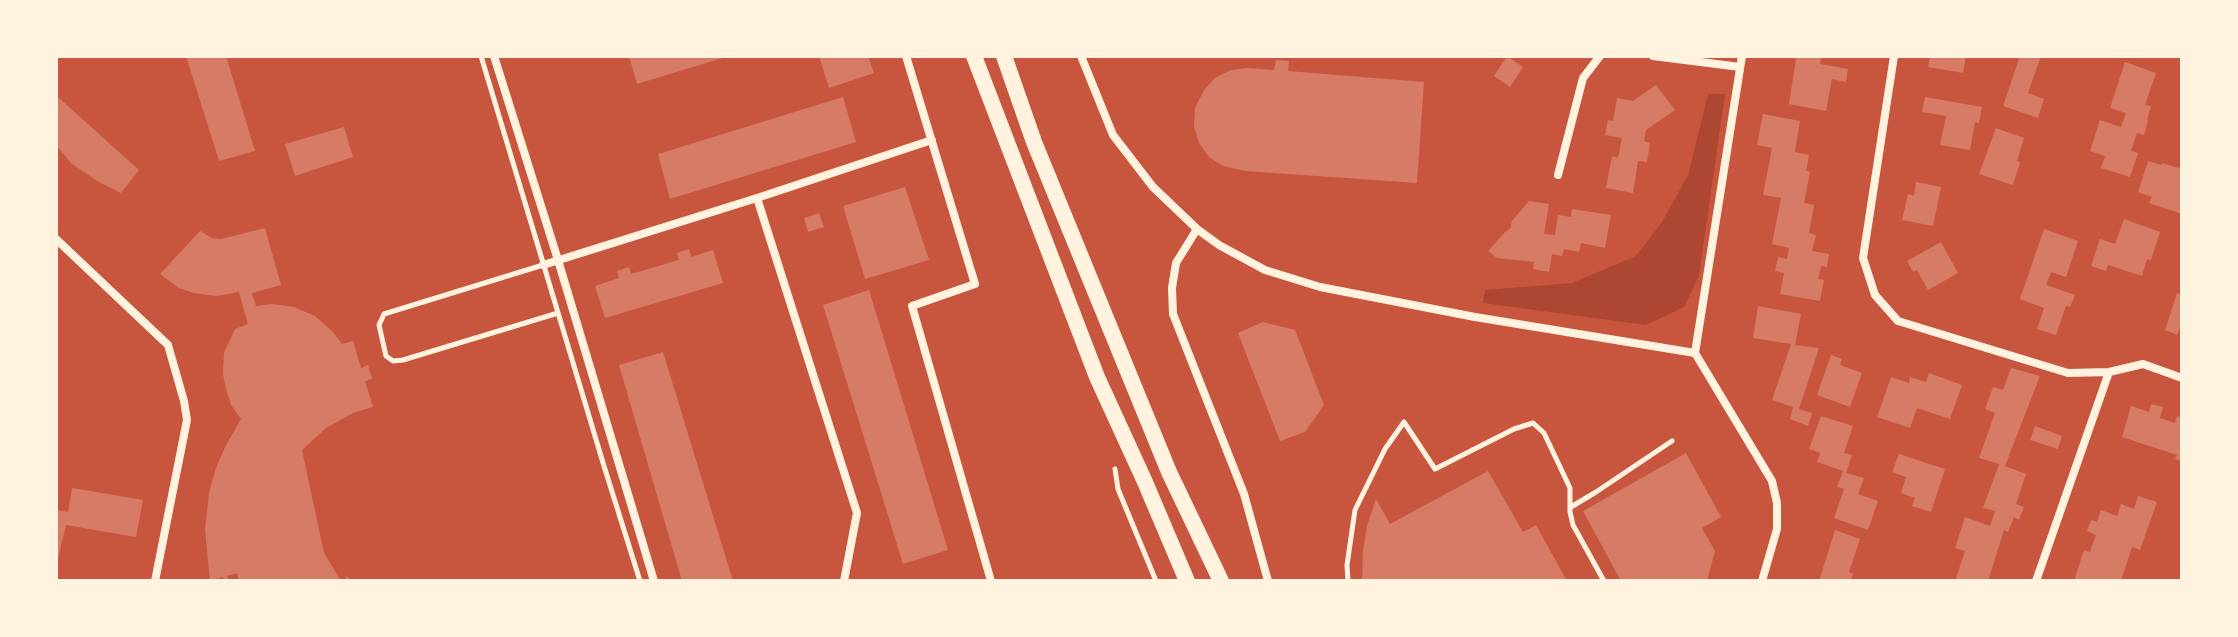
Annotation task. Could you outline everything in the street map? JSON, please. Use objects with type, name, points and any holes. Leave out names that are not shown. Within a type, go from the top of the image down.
[{"type":"main road","points":[[974,56],[1097,377],[1187,581]]},
{"type":"main road","points":[[1004,56],[1034,142],[1169,472],[1221,581]]},
{"type":"street","points":[[494,56],[654,581]]},
{"type":"street","points":[[906,56],[975,284],[912,306],[991,581]]},
{"type":"street","points":[[1081,56],[1113,135],[1153,187],[1197,229],[1265,270],[1320,287],[1475,317],[1695,353]]},
{"type":"street","points":[[1558,175],[1583,78],[1600,56]]},
{"type":"street","points":[[1653,56],[1740,67]]},
{"type":"street","points":[[1742,56],[1695,353],[1772,481],[1777,503],[1777,529],[1762,581]]},
{"type":"street","points":[[1894,56],[1863,258],[1875,295],[1898,321],[2068,373],[2109,372],[2143,364],[2182,378]]},
{"type":"street","points":[[543,265],[932,140]]},
{"type":"street","points":[[757,198],[857,513],[844,581]]},
{"type":"street","points":[[1197,229],[1176,263],[1172,288],[1173,314],[1244,494],[1268,581]]},
{"type":"street","points":[[56,239],[168,345],[187,420],[155,581]]},
{"type":"street","points":[[2036,581],[2109,372]]},
{"type":"lane","points":[[481,56],[640,581]]},
{"type":"lane","points":[[543,265],[384,314],[379,325],[386,356],[393,361],[403,360],[558,313]]},
{"type":"lane","points":[[1348,581],[1347,565],[1355,510],[1385,449],[1404,422],[1435,469],[1514,429],[1533,423],[1544,433],[1570,488],[1573,525],[1604,581]]},
{"type":"lane","points":[[1570,507],[1672,441]]},
{"type":"shaded area","points":[[1708,94],[1725,94],[1699,276],[1684,307],[1646,325],[1483,303],[1485,290],[1572,283],[1636,256],[1662,222],[1688,175]]},
{"type":"building","points":[[186,56],[226,56],[255,151],[219,161]]},
{"type":"building","points":[[629,56],[726,56],[726,57],[637,84]]},
{"type":"building","points":[[819,56],[868,56],[874,73],[829,88]]},
{"type":"building","points":[[1507,56],[1523,67],[1510,87],[1494,76]]},
{"type":"building","points":[[1790,56],[1821,56],[1820,64],[1848,69],[1846,82],[1832,79],[1826,111],[1789,104],[1796,59]]},
{"type":"building","points":[[1930,56],[1966,56],[1963,73],[1928,67]]},
{"type":"building","points":[[2020,56],[2041,56],[2028,93],[2044,99],[2038,118],[2003,106]]},
{"type":"building","points":[[1276,60],[1289,61],[1288,71],[1424,82],[1417,183],[1245,171],[1223,166],[1209,157],[1199,143],[1194,126],[1195,108],[1204,90],[1215,78],[1231,70],[1274,70]]},
{"type":"building","points":[[2125,62],[2156,73],[2145,105],[2151,106],[2144,135],[2137,133],[2131,151],[2138,153],[2130,177],[2101,168],[2105,156],[2090,151],[2100,120],[2121,127],[2126,113],[2110,108]]},
{"type":"building","points":[[1656,85],[1675,110],[1646,130],[1644,141],[1650,143],[1647,162],[1638,161],[1633,193],[1606,188],[1612,156],[1618,158],[1622,138],[1605,135],[1608,120],[1613,121],[1617,98],[1633,101]]},
{"type":"building","points":[[843,97],[856,142],[670,199],[658,154]]},
{"type":"building","points":[[1925,97],[1982,107],[1979,123],[1975,122],[1970,150],[1940,145],[1946,116],[1922,112]]},
{"type":"building","points":[[59,98],[139,170],[121,193],[71,163],[56,145],[56,102]]},
{"type":"building","points":[[1763,114],[1800,121],[1795,152],[1809,155],[1806,171],[1810,172],[1804,203],[1814,205],[1809,233],[1816,235],[1812,251],[1829,254],[1827,267],[1821,266],[1818,279],[1824,280],[1820,301],[1780,294],[1784,273],[1775,271],[1778,257],[1787,259],[1789,248],[1772,244],[1781,198],[1763,195],[1772,148],[1757,145]]},
{"type":"building","points":[[344,127],[353,157],[295,176],[285,144]]},
{"type":"building","points":[[1996,128],[2024,138],[2013,185],[1979,174]]},
{"type":"building","points":[[2148,161],[2182,169],[2182,214],[2149,203],[2152,197],[2138,192]]},
{"type":"building","points":[[1916,182],[1941,187],[1933,226],[1902,220],[1908,194],[1914,196]]},
{"type":"building","points":[[905,187],[929,260],[865,279],[843,206]]},
{"type":"building","points":[[1529,201],[1549,204],[1544,234],[1555,235],[1558,215],[1571,217],[1572,209],[1611,215],[1605,248],[1581,243],[1579,252],[1564,249],[1562,256],[1552,254],[1549,272],[1533,269],[1534,262],[1497,258],[1488,251],[1510,229],[1512,221]]},
{"type":"building","points":[[819,213],[824,227],[808,232],[804,218]]},
{"type":"building","points":[[2124,219],[2160,232],[2142,276],[2108,265],[2106,271],[2091,266],[2100,239],[2115,244]]},
{"type":"building","points":[[265,228],[281,285],[252,293],[256,306],[294,307],[315,316],[342,344],[353,341],[361,368],[368,365],[372,379],[365,381],[373,407],[353,413],[326,428],[302,450],[324,553],[341,581],[239,581],[237,573],[227,576],[229,581],[224,581],[223,577],[210,581],[205,530],[209,493],[216,468],[241,419],[231,405],[226,389],[224,353],[235,329],[248,324],[239,292],[217,296],[194,293],[179,288],[160,274],[200,231],[221,239]]},
{"type":"building","points":[[2044,229],[2078,241],[2066,277],[2051,272],[2046,285],[2075,295],[2070,307],[2066,306],[2056,335],[2037,329],[2044,308],[2020,299]]},
{"type":"building","points":[[1941,242],[1958,273],[1928,290],[1917,270],[1913,272],[1907,261]]},
{"type":"building","points":[[689,249],[691,257],[713,250],[723,283],[605,318],[595,286],[619,278],[617,271],[629,267],[631,274],[679,260],[677,253]]},
{"type":"building","points":[[869,290],[948,550],[903,564],[823,305]]},
{"type":"building","points":[[2177,293],[2182,295],[2182,322],[2177,335],[2165,330]]},
{"type":"building","points":[[1758,306],[1801,314],[1795,345],[1819,348],[1799,409],[1812,413],[1808,426],[1790,419],[1793,407],[1772,400],[1791,344],[1753,338]]},
{"type":"building","points":[[1263,322],[1295,330],[1324,405],[1305,432],[1280,441],[1238,333]]},
{"type":"building","points":[[663,352],[733,581],[682,581],[619,365]]},
{"type":"building","points":[[1831,355],[1842,359],[1840,365],[1862,373],[1850,407],[1817,395]]},
{"type":"building","points":[[2011,368],[2040,376],[2005,466],[2026,474],[2016,504],[2024,507],[2019,520],[2014,517],[2008,532],[2004,530],[1988,581],[1955,581],[1965,551],[1955,548],[1965,517],[1990,526],[1995,511],[1983,508],[1999,464],[1979,458],[1995,413],[1985,409],[1993,387],[2003,390]]},
{"type":"building","points":[[1929,373],[1962,385],[1950,419],[1917,408],[1910,428],[1877,417],[1891,377],[1909,383],[1910,377],[1926,382]]},
{"type":"building","points":[[2151,404],[2163,407],[2160,418],[2175,423],[2177,416],[2182,418],[2182,461],[2175,459],[2177,455],[2122,437],[2131,406],[2149,412]]},
{"type":"building","points":[[1821,416],[1853,426],[1844,453],[1852,455],[1846,473],[1864,478],[1858,494],[1878,501],[1868,530],[1834,518],[1844,489],[1837,487],[1843,471],[1817,462],[1820,453],[1809,449]]},
{"type":"building","points":[[2035,426],[2062,436],[2058,449],[2030,440]]},
{"type":"building","points":[[1686,453],[1721,517],[1702,528],[1715,551],[1707,581],[1621,581],[1583,511]]},
{"type":"building","points":[[1899,454],[1945,469],[1931,512],[1912,506],[1915,498],[1901,493],[1906,477],[1892,472]]},
{"type":"building","points":[[1488,471],[1523,532],[1536,525],[1567,581],[1362,581],[1367,526],[1376,499],[1390,524]]},
{"type":"building","points":[[72,488],[143,500],[136,537],[66,525],[56,567],[56,510],[68,512]]},
{"type":"building","points":[[2138,496],[2157,502],[2140,550],[2132,547],[2121,581],[2074,581],[2084,550],[2090,552],[2096,535],[2087,531],[2091,520],[2097,522],[2101,510],[2117,516],[2121,504],[2134,509]]},
{"type":"building","points":[[1835,530],[1860,539],[1849,572],[1853,574],[1850,581],[1819,581]]}]
